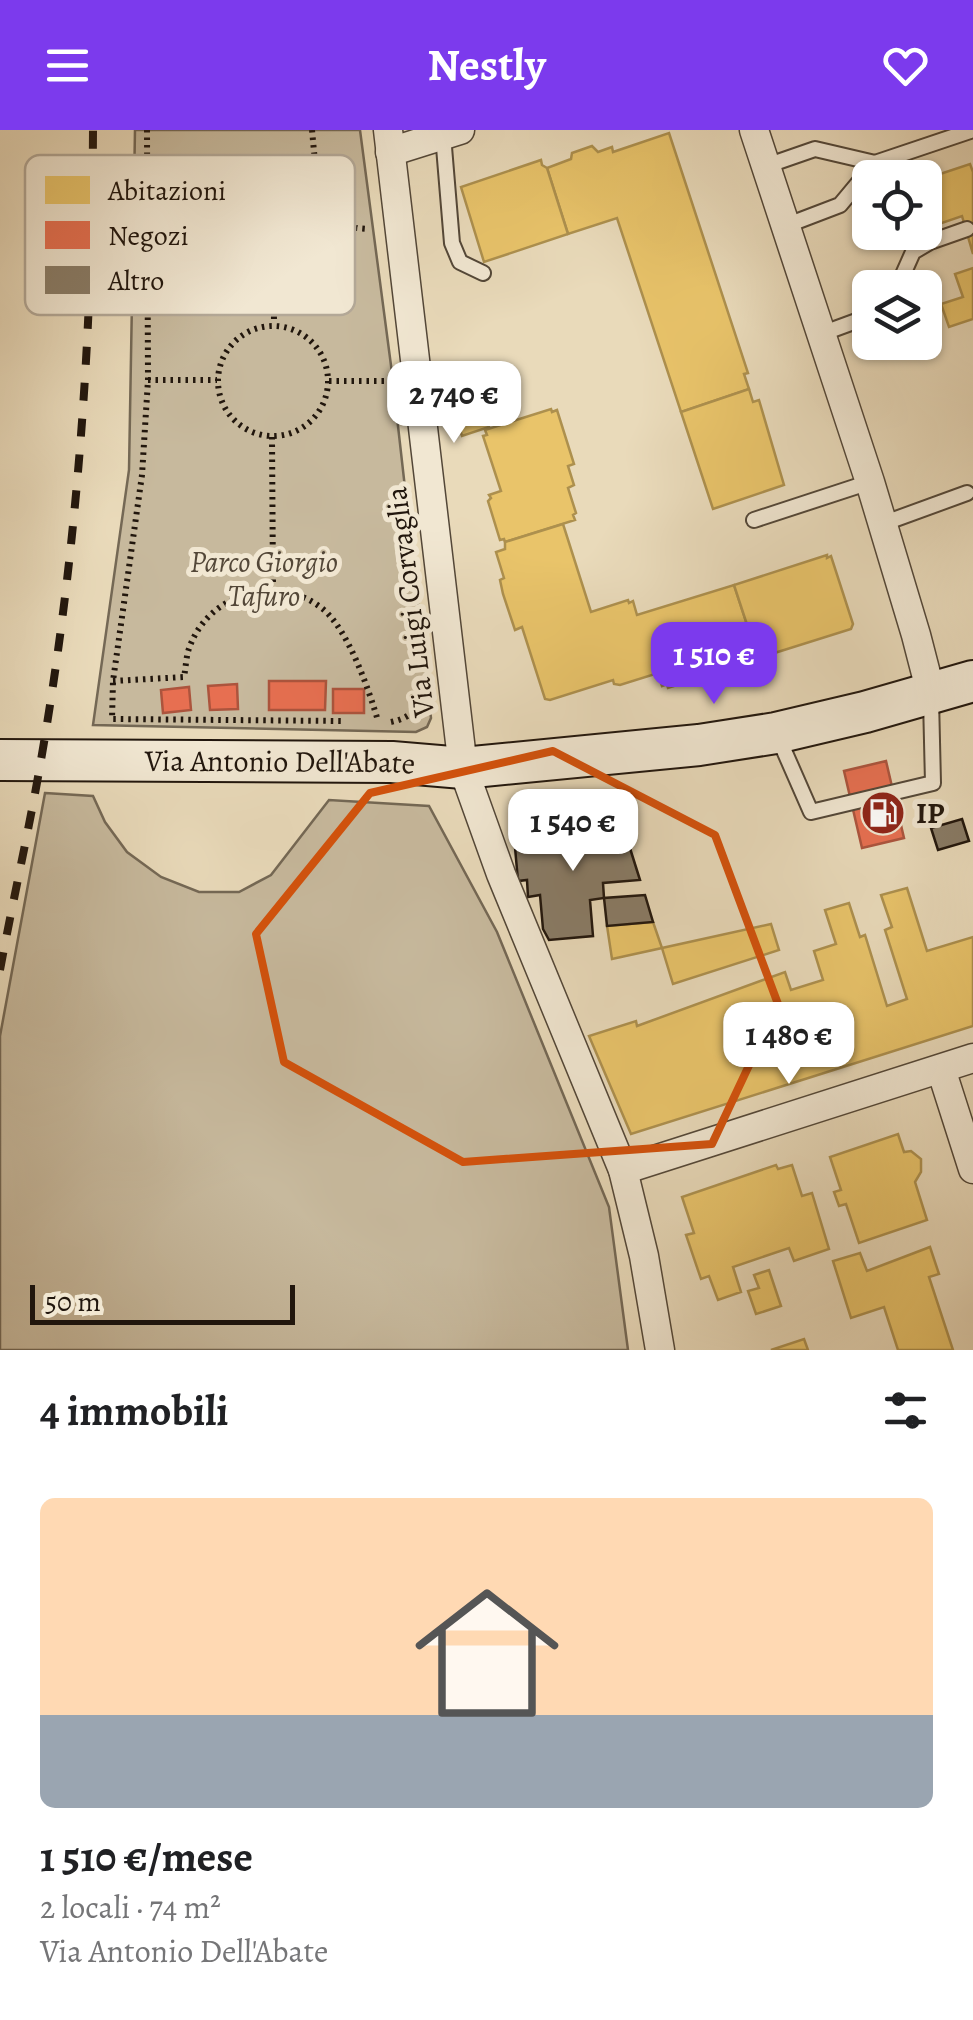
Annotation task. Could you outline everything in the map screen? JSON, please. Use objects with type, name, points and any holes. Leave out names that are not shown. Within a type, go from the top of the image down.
[{"type":"main road","name":"Via Antonio Dell'Abate","points":[[0,760],[392,762],[463,768],[699,745],[776,733],[973,680]]},
{"type":"street","points":[[754,130],[870,482],[930,693]]},
{"type":"street","points":[[389,141],[452,132]]},
{"type":"street","name":"Via Luigi Corvaglia","points":[[389,141],[463,768],[501,874],[622,1170],[644,1256],[660,1350]]},
{"type":"street","points":[[622,1170],[973,1058]]},
{"type":"street","points":[[941,1069],[973,1169]]},
{"type":"lane","points":[[884,160],[973,130]]},
{"type":"lane","points":[[452,132],[452,243],[460,262],[483,273]]},
{"type":"lane","points":[[766,166],[815,149],[862,160]]},
{"type":"lane","points":[[785,226],[840,205],[852,191]]},
{"type":"lane","points":[[906,270],[914,252],[930,242],[967,230]]},
{"type":"lane","points":[[821,334],[852,323]]},
{"type":"lane","points":[[754,520],[870,482]]},
{"type":"lane","points":[[882,524],[967,494]]},
{"type":"lane","points":[[776,733],[812,812],[933,783],[930,693]]},
{"type":"path","points":[[147,130],[147,155]]},
{"type":"path","points":[[312,130],[314,155]]},
{"type":"path","points":[[355,227],[368,229]]},
{"type":"path","points":[[113,681],[184,677],[190,646],[205,620],[230,600],[248,592],[272,590],[302,597],[325,611],[340,630],[367,684],[378,721],[112,719],[113,681],[142,474],[148,315]]},
{"type":"path","points":[[274,315],[274,324]]},
{"type":"path","points":[[274,324],[295,329],[313,342],[325,360],[329,381],[325,402],[312,421],[294,433],[272,437],[250,432],[232,420],[221,402],[216,380],[221,358],[234,341],[252,328],[274,324]]},
{"type":"path","points":[[148,380],[216,380]]},
{"type":"path","points":[[329,381],[386,381]]},
{"type":"path","points":[[272,437],[272,590]]},
{"type":"highlighted area","points":[[553,751],[715,835],[778,1004],[712,1144],[463,1162],[284,1062],[256,934],[370,793]]},
{"type":"green space","name":"Parco Giorgio Tafuro","points":[[135,130],[360,130],[431,718],[427,727],[416,732],[93,725],[129,470],[132,315],[355,315],[355,155],[135,155]]},
{"type":"green space","points":[[45,793],[93,796],[105,822],[127,852],[161,877],[199,892],[239,892],[271,875],[329,800],[429,806],[497,932],[609,1207],[628,1350],[0,1350],[0,1036]]},
{"type":"building: Abitazioni","points":[[669,133],[748,373],[744,374],[749,389],[681,412],[617,218],[568,234],[547,168],[592,146],[598,152],[612,147],[613,152]]},
{"type":"building: Abitazioni","points":[[541,160],[568,234],[484,262],[461,187]]},
{"type":"building: Abitazioni","points":[[970,164],[973,254],[962,216],[942,223],[942,173]]},
{"type":"building: Abitazioni","points":[[973,268],[973,319],[949,327],[942,304],[963,297],[955,274]]},
{"type":"building: Abitazioni","points":[[749,389],[753,402],[759,400],[784,485],[713,509],[681,412]]},
{"type":"building: Abitazioni","points":[[481,403],[489,427],[462,436],[454,411]]},
{"type":"building: Abitazioni","points":[[557,410],[574,464],[568,466],[574,485],[568,488],[575,520],[505,542],[500,540],[488,501],[489,495],[501,491],[483,436],[487,435],[485,430]]},
{"type":"building: Abitazioni","points":[[563,524],[591,612],[628,600],[633,601],[637,615],[734,585],[754,646],[740,654],[743,664],[668,688],[667,684],[662,686],[658,673],[620,685],[613,680],[545,699],[522,627],[515,630],[503,594],[500,580],[504,578],[496,552],[505,549],[505,542]]},
{"type":"building: Abitazioni","points":[[831,556],[853,624],[851,629],[765,656],[757,655],[734,585]]},
{"type":"building: Abitazioni","points":[[907,888],[927,951],[973,937],[973,1026],[631,1134],[589,1036],[636,1021],[637,1026],[785,972],[791,990],[823,980],[814,951],[836,944],[825,910],[849,903],[860,937],[865,935],[887,1006],[907,999],[885,930],[892,927],[881,895]]},
{"type":"building: Abitazioni","points":[[653,922],[662,948],[612,959],[607,926]]},
{"type":"building: Abitazioni","points":[[771,924],[779,950],[673,984],[662,948]]},
{"type":"building: Abitazioni","points":[[898,1134],[904,1152],[911,1151],[921,1159],[921,1172],[915,1182],[927,1220],[859,1243],[846,1204],[839,1206],[834,1192],[841,1190],[830,1157]]},
{"type":"building: Abitazioni","points":[[776,1165],[778,1169],[792,1165],[802,1196],[812,1193],[829,1249],[794,1261],[789,1248],[733,1267],[741,1292],[718,1300],[709,1276],[701,1279],[686,1235],[694,1233],[682,1197]]},
{"type":"building: Abitazioni","points":[[930,1247],[939,1274],[929,1277],[953,1350],[898,1350],[884,1307],[851,1318],[833,1261],[860,1253],[867,1271]]},
{"type":"building: Abitazioni","points":[[769,1270],[781,1306],[756,1314],[748,1291],[759,1288],[754,1275]]},
{"type":"building: Abitazioni","points":[[804,1339],[808,1350],[771,1350]]},
{"type":"building: Negozi","points":[[269,681],[326,681],[325,710],[269,710]]},
{"type":"building: Negozi","points":[[237,684],[238,709],[210,710],[208,686]]},
{"type":"building: Negozi","points":[[189,687],[191,710],[163,713],[161,690]]},
{"type":"building: Negozi","points":[[333,689],[364,689],[364,713],[333,713]]},
{"type":"building: Negozi","points":[[886,761],[904,838],[862,848],[844,771]]},
{"type":"building: Altro","points":[[962,819],[969,841],[938,850],[931,828]]},
{"type":"building: Altro","points":[[623,826],[640,880],[603,883],[604,898],[590,900],[593,936],[549,940],[543,929],[540,895],[528,897],[527,880],[518,881],[514,836]]},
{"type":"building: Altro","points":[[645,895],[653,922],[607,926],[604,898]]},
{"type":"railway","points":[[93,130],[93,155]]},
{"type":"railway","points":[[0,970],[54,682],[73,525],[89,315]]},
{"type":"place","name":"IP","points":[[883,813]]}]
